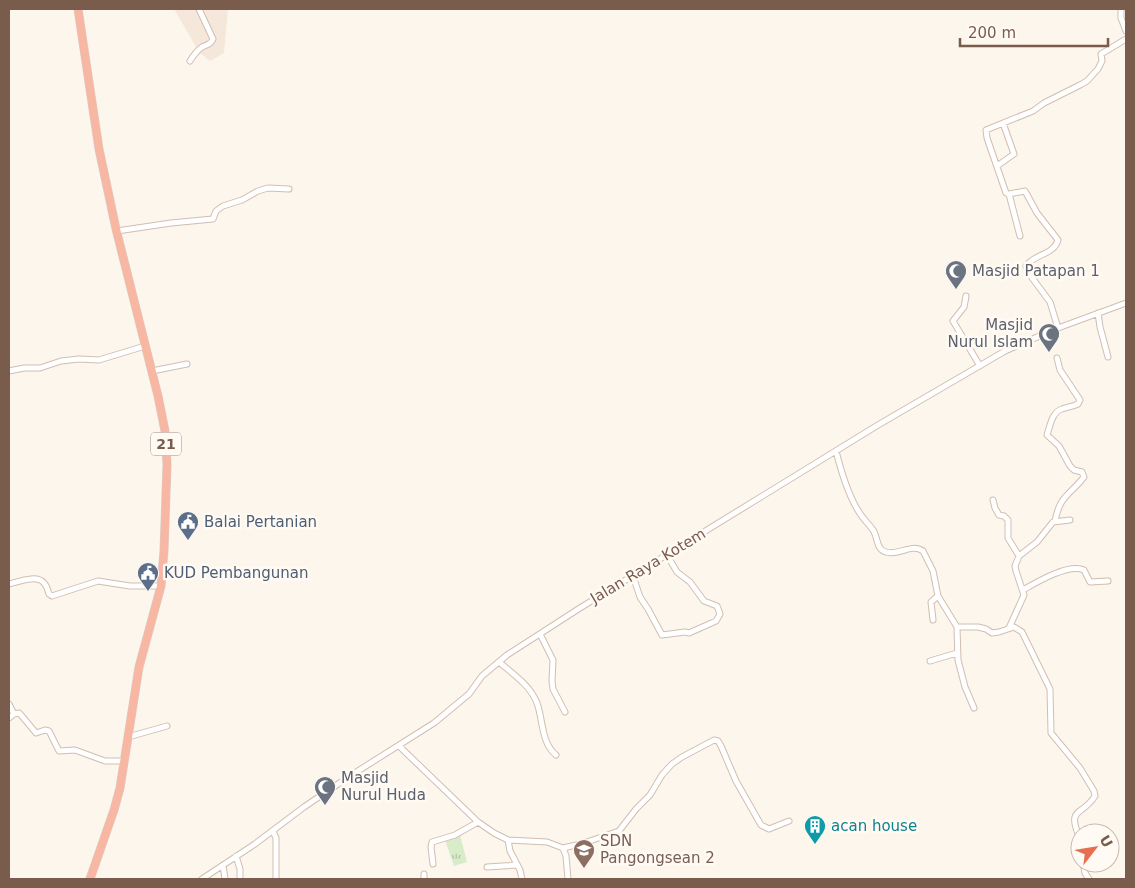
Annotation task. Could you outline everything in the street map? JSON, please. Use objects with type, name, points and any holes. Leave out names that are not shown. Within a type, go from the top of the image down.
[{"type":"highway","name":"21","points":[[78,9],[92,111],[117,231],[165,432],[167,465],[165,544],[160,586],[142,654],[114,810],[90,879]]},
{"type":"street","points":[[190,61],[201,48],[210,44],[213,39],[199,9]]},
{"type":"street","points":[[1121,9],[1121,18],[1126,31]]},
{"type":"street","points":[[1020,236],[1009,194],[1004,189],[986,130],[1032,111],[1087,81],[1095,73],[1102,61],[1102,54],[1126,39]]},
{"type":"street","points":[[997,166],[1014,154],[1003,123]]},
{"type":"street","points":[[117,231],[171,222],[213,219],[216,211],[223,206],[242,200],[258,191],[268,188],[289,189]]},
{"type":"street","points":[[1009,194],[1025,191],[1037,214],[1058,240],[1056,246],[1047,253],[1031,260],[1026,266],[1026,270],[1050,302],[1058,328]]},
{"type":"street","points":[[966,296],[964,307],[953,321],[980,366]]},
{"type":"street","name":"Jalan Raya Kotem","points":[[202,879],[316,799],[453,709],[469,694],[482,676],[523,644],[878,425],[1005,351],[1058,328],[1126,303]]},
{"type":"street","points":[[1098,314],[1108,357]]},
{"type":"street","points":[[9,371],[24,368],[40,368],[61,361],[78,359],[99,360],[145,346]]},
{"type":"street","points":[[1009,628],[1023,599],[1023,590],[1015,566],[1019,556],[1037,542],[1055,520],[1062,499],[1084,477],[1082,472],[1074,470],[1070,466],[1059,446],[1048,435],[1050,423],[1057,412],[1060,409],[1078,404],[1080,400],[1060,370],[1057,358]]},
{"type":"street","points":[[152,372],[186,364]]},
{"type":"street","points":[[836,451],[855,506],[873,530],[878,545],[882,550],[888,553],[915,548],[923,551],[933,571],[938,596],[956,627],[957,653],[965,687],[974,708]]},
{"type":"street","points":[[994,500],[995,508],[999,515],[1004,516],[1008,520],[1008,538],[1019,556]]},
{"type":"street","points":[[1055,520],[1070,520]]},
{"type":"street","points":[[633,576],[640,597],[662,634],[689,633],[716,621],[720,614],[717,606],[704,601],[690,582],[678,572],[667,555]]},
{"type":"street","points":[[1023,590],[1048,576],[1078,568],[1084,570],[1090,582],[1108,580]]},
{"type":"street","points":[[9,584],[31,579],[41,580],[52,596],[98,581],[130,586],[160,586]]},
{"type":"street","points":[[933,620],[931,602],[938,596]]},
{"type":"street","points":[[956,627],[978,627],[992,633],[1014,627],[1022,632],[1048,683],[1051,694],[1051,733],[1080,768],[1094,790],[1095,796],[1076,813],[1074,823]]},
{"type":"street","points":[[540,634],[553,660],[553,689],[565,712]]},
{"type":"street","points":[[930,661],[957,653]]},
{"type":"street","points":[[499,662],[520,679],[534,698],[546,738],[552,752],[556,755]]},
{"type":"street","points":[[9,704],[11,716],[19,713],[36,733],[49,730],[59,751],[75,750],[105,762],[124,761]]},
{"type":"street","points":[[128,736],[167,726]]},
{"type":"street","points":[[399,746],[478,822],[508,840],[547,842],[563,848],[618,831],[650,795],[662,775],[672,764],[714,740],[718,741],[721,746],[736,780],[761,825],[770,829],[789,821]]},
{"type":"street","points":[[433,864],[432,842],[455,835],[478,822]]},
{"type":"street","points":[[273,831],[276,838],[276,879]]},
{"type":"street","points":[[508,840],[512,857],[522,879]]},
{"type":"street","points":[[563,848],[566,856],[568,879]]},
{"type":"street","points":[[236,856],[240,869],[240,879]]},
{"type":"street","points":[[222,865],[225,879]]},
{"type":"street","points":[[487,867],[517,865]]},
{"type":"shaded area","points":[[174,9],[228,9],[224,53],[210,61],[199,52]]},
{"type":"green space","points":[[460,835],[467,862],[454,866],[445,840]]},
{"type":"place","name":"Masjid Patapan 1","points":[[956,290]]},
{"type":"place","name":"Masjid Nurul Islam","points":[[1049,353]]},
{"type":"place","name":"Balai Pertanian","points":[[188,541]]},
{"type":"place","name":"KUD Pembangunan","points":[[148,592]]},
{"type":"place","name":"Masjid Nurul Huda","points":[[325,806]]},
{"type":"place","name":"acan house","points":[[815,845]]},
{"type":"place","name":"SDN Pangongsean 2","points":[[584,869]]}]
